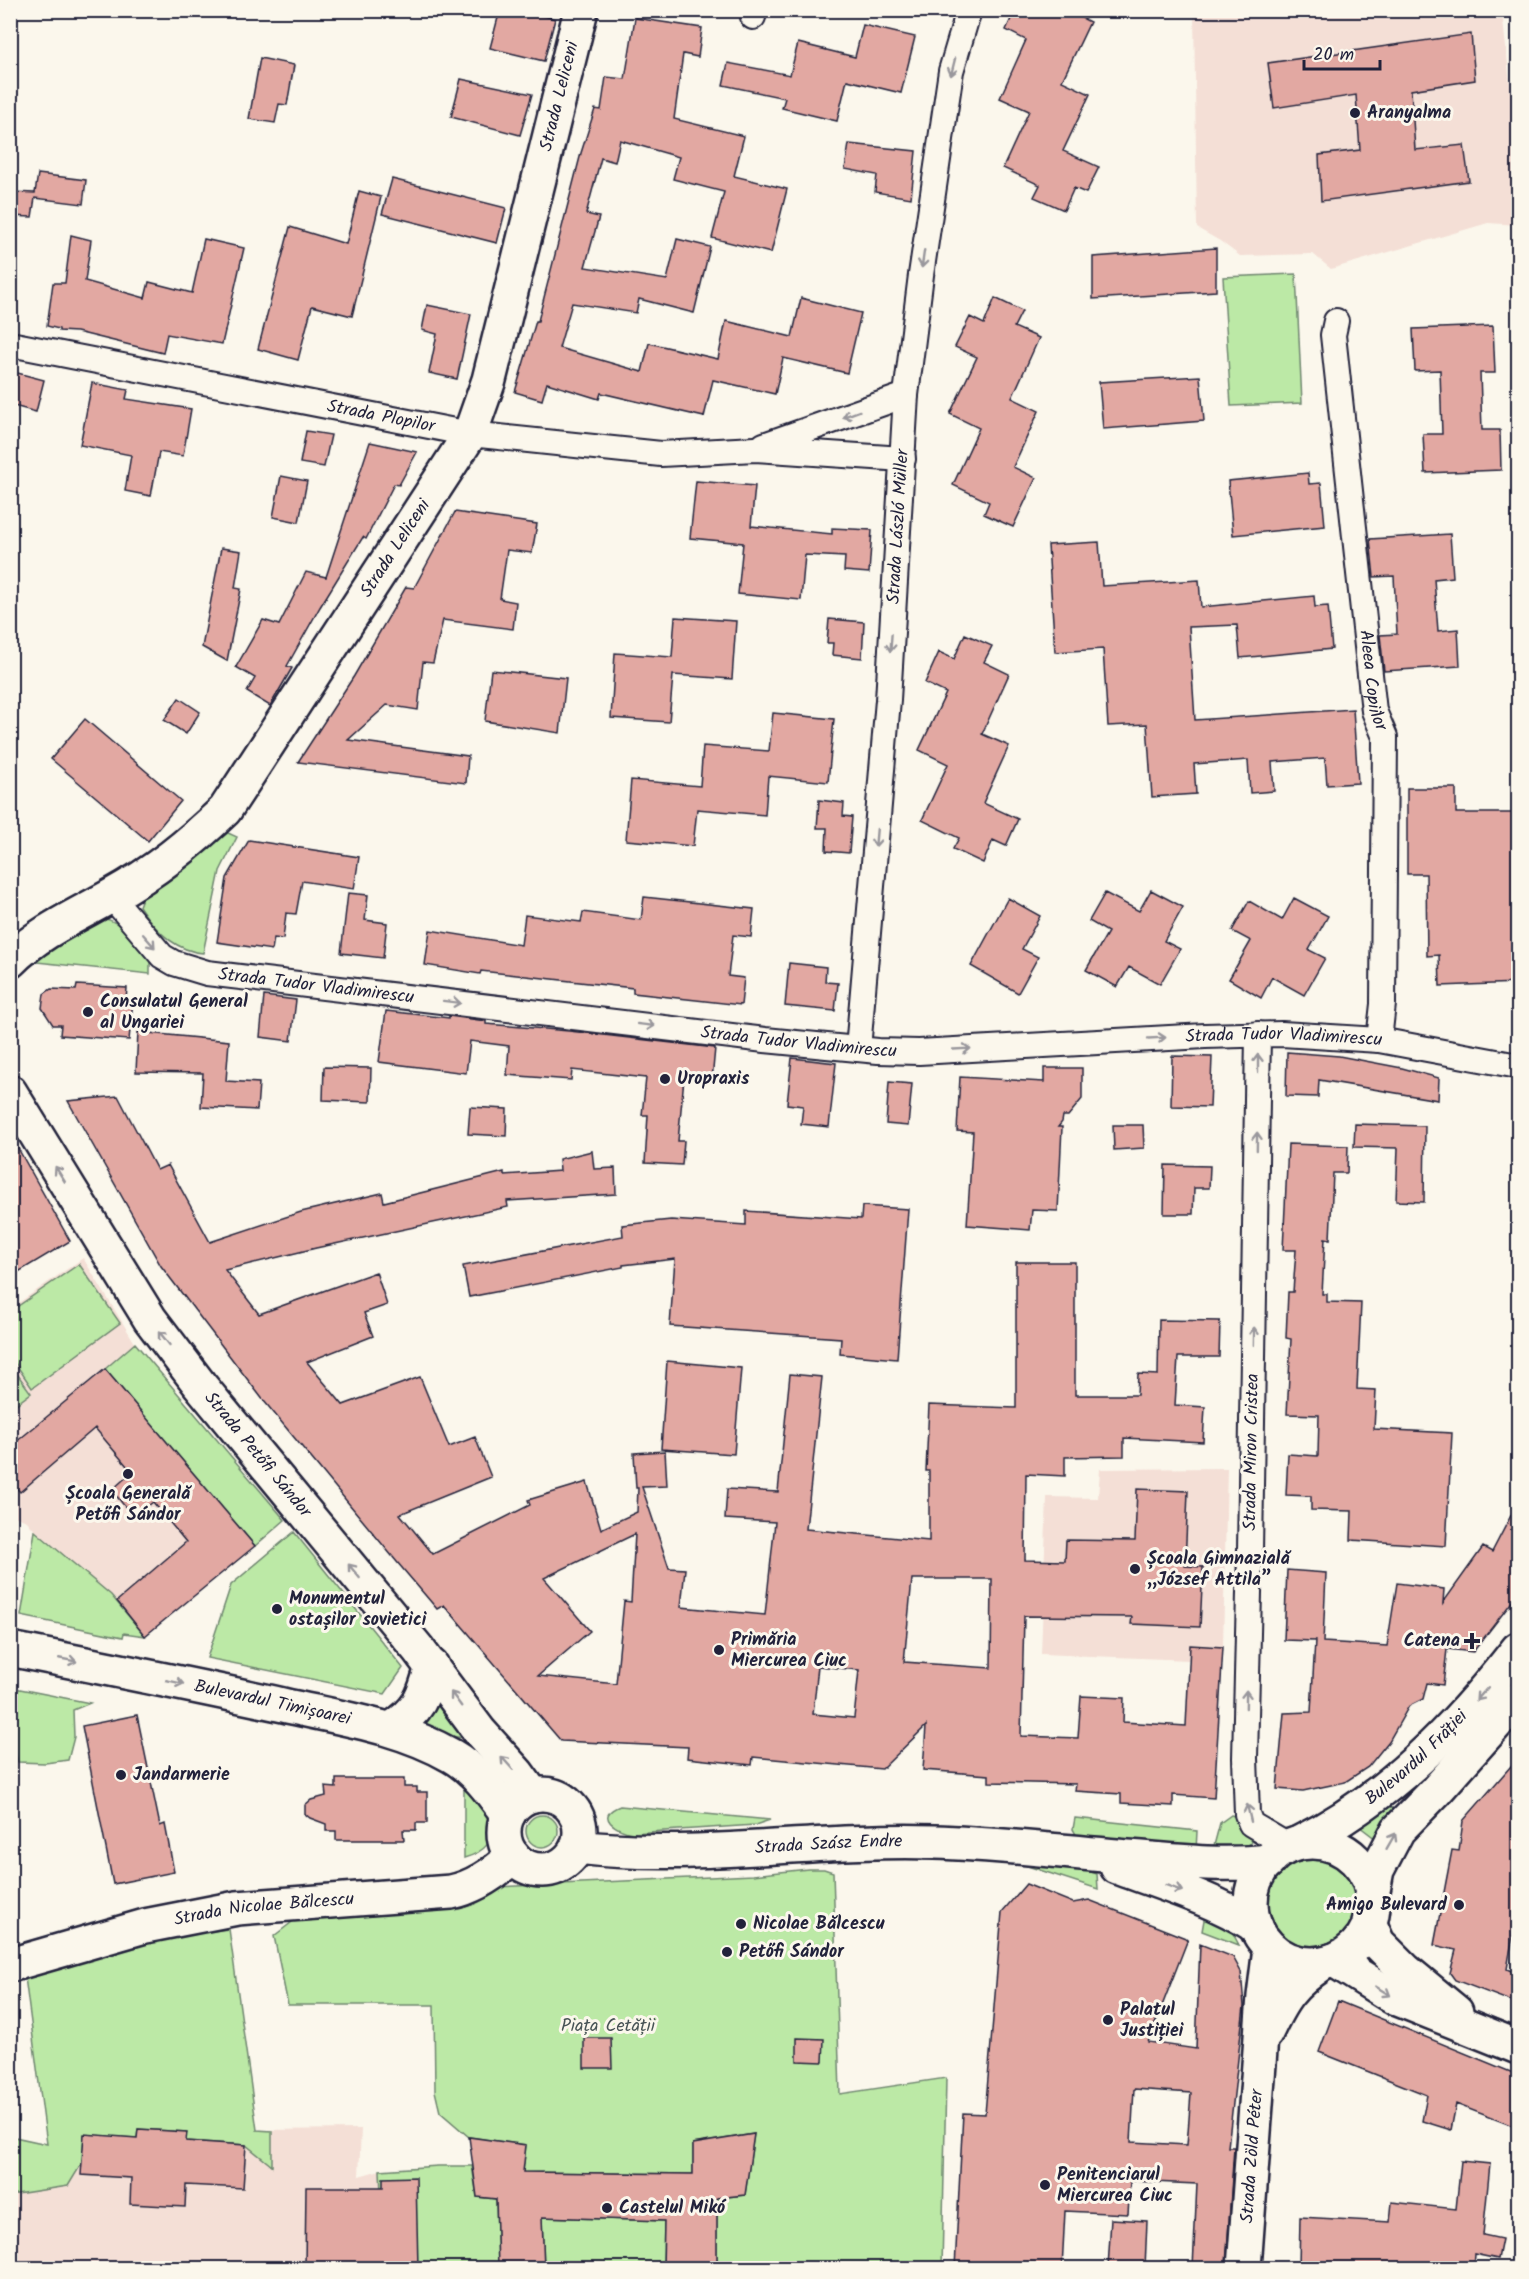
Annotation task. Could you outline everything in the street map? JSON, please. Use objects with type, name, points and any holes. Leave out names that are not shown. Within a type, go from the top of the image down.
[{"type":"street","name":"Strada Leliceni","points":[[10,960],[25,946],[57,926],[158,868],[181,851],[225,810],[470,434],[489,380],[581,10]]},
{"type":"street","name":"Strada László Müller","points":[[858,1049],[888,700],[906,395],[951,71],[969,10]]},
{"type":"street","name":"Aleea Copiilor","points":[[1336,321],[1333,335],[1374,711],[1385,737],[1383,1004],[1379,1040]]},
{"type":"street","name":"Strada Plopilor","points":[[10,344],[470,434],[661,454],[754,449]]},
{"type":"street","points":[[754,449],[906,395]]},
{"type":"street","points":[[754,449],[903,459]]},
{"type":"street","name":"Strada Tudor Vladimirescu","points":[[111,896],[162,956],[174,963],[207,973],[765,1040],[858,1049],[904,1052],[1258,1034],[1379,1040],[1518,1066]]},
{"type":"street","name":"Strada Miron Cristea","points":[[1258,1034],[1246,1792],[1247,1814],[1251,1824],[1285,1851]]},
{"type":"street","name":"Strada Petőfi Sándor","points":[[10,1092],[150,1319],[200,1385],[432,1666],[480,1732],[517,1773],[533,1795]]},
{"type":"street","name":"Bulevardul Timișoarei","points":[[10,1649],[143,1675],[391,1729],[453,1756],[492,1792],[508,1815]]},
{"type":"street","name":"Bulevardul Frăției","points":[[1285,1851],[1368,1802],[1409,1768],[1471,1706],[1518,1649]]},
{"type":"street","points":[[391,1729],[406,1719],[418,1706],[424,1695],[432,1666]]},
{"type":"street","name":"Bulevardul Frăției","points":[[1371,1909],[1377,1870],[1398,1830],[1436,1792],[1518,1699]]},
{"type":"street","points":[[533,1795],[551,1795],[562,1799],[571,1807],[579,1823],[580,1835],[577,1847],[565,1862],[547,1869],[528,1868],[513,1856],[507,1846],[504,1833],[508,1815],[518,1802],[533,1795]]},
{"type":"street","name":"Strada Szász Endre","points":[[577,1847],[608,1851],[670,1851],[897,1841],[1039,1849],[1236,1865],[1285,1851]]},
{"type":"street","points":[[1371,1909],[1355,1946],[1328,1962],[1311,1964],[1289,1960],[1263,1937],[1252,1913],[1253,1891],[1260,1872],[1285,1851],[1317,1843],[1329,1845],[1349,1856],[1365,1874],[1378,1942],[1405,1970],[1475,2029]]},
{"type":"street","name":"Strada Szász Endre","points":[[1080,1853],[1228,1910],[1263,1937]]},
{"type":"street","name":"Strada Nicolae Bălcescu","points":[[10,1965],[145,1926],[225,1910],[451,1892],[475,1884],[500,1868],[513,1856]]},
{"type":"street","name":"Strada Zöld Péter","points":[[1244,2268],[1264,1996],[1263,1937]]},
{"type":"street","points":[[1328,1962],[1393,1997],[1518,2046]]},
{"type":"street","name":"Strada Zöld Péter","points":[[1261,2043],[1279,2004],[1292,1987],[1328,1962]]},
{"type":"shaded area","name":"Aranyalma","points":[[1194,11],[1502,11],[1518,157],[1518,225],[1488,223],[1331,269],[1313,254],[1240,256],[1197,228]]},
{"type":"shaded area","name":"Școala Generală Petőfi Sándor","points":[[83,1258],[135,1343],[285,1520],[145,1636],[111,1595],[35,1531],[27,1521],[11,1515],[11,1308]]},
{"type":"shaded area","name":"Școala Gimnazială „József Attila”","points":[[1227,1468],[1223,1647],[1191,1645],[1190,1660],[1041,1654],[1047,1497],[1098,1498],[1100,1469]]},
{"type":"shaded area","points":[[229,1929],[257,2130],[361,2129],[359,2176],[380,2170],[384,2268],[11,2268],[11,2158],[47,2144],[25,1977]]},
{"type":"green space","points":[[1296,274],[1302,403],[1231,406],[1223,277]]},
{"type":"green space","points":[[228,833],[237,837],[220,871],[203,953],[183,948],[151,923],[139,906],[144,893]]},
{"type":"green space","points":[[97,918],[119,925],[150,955],[150,974],[27,961]]},
{"type":"green space","points":[[79,1264],[120,1323],[32,1388],[11,1357],[11,1311]]},
{"type":"green space","points":[[135,1343],[285,1520],[255,1546],[105,1369]]},
{"type":"green space","points":[[10,1364],[31,1393],[11,1408],[10,1408]]},
{"type":"green space","points":[[35,1531],[111,1595],[145,1636],[124,1633],[123,1637],[21,1616]]},
{"type":"green space","points":[[294,1532],[403,1668],[385,1694],[207,1658],[231,1585]]},
{"type":"green space","points":[[10,1687],[90,1703],[73,1710],[74,1737],[68,1760],[45,1763],[18,1762],[11,1736]]},
{"type":"green space","points":[[435,1698],[465,1738],[434,1734],[418,1726]]},
{"type":"green space","points":[[464,1773],[489,1807],[495,1825],[488,1844],[477,1853],[464,1858]]},
{"type":"green space","points":[[1386,1802],[1397,1812],[1376,1839],[1355,1823]]},
{"type":"green space","points":[[620,1806],[770,1820],[755,1825],[633,1833],[615,1826],[608,1818],[612,1810]]},
{"type":"green space","points":[[542,1815],[553,1820],[558,1831],[553,1842],[542,1847],[531,1842],[526,1831],[531,1820]]},
{"type":"green space","points":[[1231,1815],[1237,1817],[1253,1837],[1251,1843],[1240,1848],[1212,1853],[1220,1823]]},
{"type":"green space","points":[[1075,1818],[1197,1831],[1196,1851],[1077,1836],[1073,1829]]},
{"type":"green space","points":[[1312,1859],[1329,1862],[1343,1872],[1353,1886],[1356,1903],[1353,1920],[1343,1934],[1329,1944],[1312,1947],[1295,1944],[1281,1934],[1271,1920],[1268,1903],[1271,1886],[1281,1872],[1295,1862]]},
{"type":"green space","points":[[1012,1861],[1066,1864],[1097,1874],[1098,1889]]},
{"type":"green space","name":"Piața Cetății","points":[[824,1869],[833,1872],[840,2094],[946,2078],[942,2268],[717,2268],[717,2198],[745,2195],[754,2134],[693,2144],[693,2174],[523,2172],[526,2145],[469,2137],[440,2112],[435,2091],[434,2005],[288,2005],[274,1936],[309,1909],[477,1888],[753,1875]]},
{"type":"green space","points":[[1206,1909],[1230,1928],[1239,1945],[1202,1931]]},
{"type":"green space","points":[[229,1929],[257,2130],[272,2131],[272,2166],[246,2145],[186,2141],[186,2132],[138,2129],[137,2138],[84,2135],[82,2163],[68,2186],[10,2195],[10,2136],[47,2144],[25,1977],[163,1937]]},
{"type":"green space","points":[[472,2166],[477,2197],[496,2199],[498,2268],[384,2268],[380,2170]]},
{"type":"green space","points":[[542,2217],[664,2221],[663,2268],[544,2268]]},
{"type":"building","points":[[500,10],[524,10],[555,19],[544,61],[490,48]]},
{"type":"building","points":[[1015,10],[1066,10],[1090,22],[1062,81],[1090,94],[1063,151],[1099,167],[1086,193],[1074,188],[1064,210],[1034,197],[1040,185],[1003,168],[1029,111],[1000,98],[1026,40],[1006,30]]},
{"type":"building","points":[[635,18],[702,28],[698,57],[683,54],[674,119],[744,136],[734,176],[787,189],[771,253],[712,238],[724,192],[673,179],[679,157],[620,140],[615,162],[601,158],[586,214],[599,217],[585,267],[667,280],[677,239],[710,247],[694,313],[639,299],[636,313],[572,303],[559,348],[642,372],[649,343],[718,359],[726,321],[792,337],[801,298],[861,313],[847,373],[783,358],[775,394],[713,380],[704,417],[601,393],[599,399],[547,383],[542,400],[515,392],[536,321],[538,321],[581,153],[595,109],[601,110],[606,77],[625,79]]},
{"type":"building","points":[[863,25],[915,37],[901,93],[847,80],[837,121],[782,108],[785,98],[723,85],[728,63],[790,75],[798,43],[855,57]]},
{"type":"building","points":[[1471,34],[1475,80],[1411,90],[1415,150],[1464,145],[1469,181],[1321,201],[1319,155],[1360,150],[1356,95],[1274,108],[1268,63]]},
{"type":"building","points":[[260,58],[294,65],[287,105],[279,104],[275,123],[249,119]]},
{"type":"building","points":[[461,79],[532,94],[520,135],[451,117]]},
{"type":"building","points":[[849,144],[916,151],[911,198],[875,192],[877,175],[845,169]]},
{"type":"building","points":[[38,174],[86,180],[83,204],[35,198],[32,217],[10,216],[10,192],[35,193]]},
{"type":"building","points":[[392,179],[506,208],[497,243],[382,214]]},
{"type":"building","points":[[359,191],[381,197],[352,316],[312,306],[298,360],[258,349],[290,227],[346,244]]},
{"type":"building","points":[[71,235],[91,240],[85,281],[145,298],[149,282],[192,293],[204,239],[244,248],[222,344],[167,334],[163,353],[77,332],[59,331],[59,329],[47,326],[53,283],[65,283]]},
{"type":"building","points":[[1216,248],[1216,291],[1093,299],[1093,257]]},
{"type":"building","points":[[995,298],[1022,311],[1014,327],[1039,338],[1012,398],[1039,411],[1013,467],[1036,478],[1013,527],[984,514],[989,502],[953,485],[979,428],[950,414],[977,357],[955,347],[970,317],[984,324]]},
{"type":"building","points":[[427,305],[471,314],[457,379],[429,373],[437,334],[422,330]]},
{"type":"building","points":[[1493,326],[1495,373],[1480,373],[1482,430],[1500,430],[1501,470],[1425,473],[1423,434],[1442,434],[1440,370],[1415,371],[1413,329]]},
{"type":"building","points":[[10,371],[44,380],[36,412],[10,405]]},
{"type":"building","points":[[1200,376],[1204,421],[1103,429],[1099,382]]},
{"type":"building","points":[[92,383],[128,390],[126,399],[191,409],[183,456],[159,452],[151,496],[125,491],[131,455],[80,445]]},
{"type":"building","points":[[306,431],[331,435],[324,467],[300,463]]},
{"type":"building","points":[[370,442],[417,452],[399,485],[394,484],[366,539],[363,537],[320,607],[287,666],[292,668],[270,706],[247,692],[255,678],[236,667],[263,620],[279,625],[306,572],[326,577]]},
{"type":"building","points":[[1308,473],[1309,484],[1321,483],[1325,526],[1233,535],[1228,481]]},
{"type":"building","points":[[281,476],[307,481],[299,522],[273,517]]},
{"type":"building","points":[[696,481],[755,486],[751,526],[832,534],[832,528],[872,530],[869,573],[844,571],[845,557],[805,555],[801,600],[738,594],[743,543],[690,538]]},
{"type":"building","points":[[455,512],[537,524],[532,553],[507,550],[500,599],[516,602],[513,629],[443,620],[433,663],[423,662],[418,710],[387,705],[348,740],[468,756],[466,783],[298,762],[354,676],[406,587],[414,588]]},
{"type":"building","points":[[1450,534],[1453,577],[1434,579],[1438,631],[1458,629],[1460,666],[1384,671],[1380,635],[1397,634],[1394,576],[1374,577],[1370,539]]},
{"type":"building","points":[[1099,542],[1102,586],[1199,580],[1201,607],[1314,596],[1315,607],[1328,606],[1332,649],[1240,658],[1237,625],[1189,627],[1195,720],[1353,709],[1358,783],[1327,785],[1325,758],[1272,762],[1274,791],[1250,793],[1248,760],[1194,764],[1196,794],[1152,797],[1147,724],[1108,726],[1103,649],[1055,652],[1048,545]]},
{"type":"building","points":[[221,548],[241,551],[235,588],[241,589],[227,661],[202,647]]},
{"type":"building","points":[[675,617],[736,621],[732,679],[673,675],[669,722],[611,718],[615,653],[672,657]]},
{"type":"building","points":[[829,619],[864,622],[862,658],[832,655],[833,643],[827,643]]},
{"type":"building","points":[[965,634],[992,646],[984,662],[1009,674],[982,734],[1009,746],[983,803],[1018,819],[1006,846],[993,840],[983,863],[953,849],[959,838],[922,820],[948,764],[919,750],[946,693],[925,683],[939,652],[954,659]]},
{"type":"building","points":[[491,670],[566,678],[560,733],[485,721]]},
{"type":"building","points":[[179,698],[200,712],[186,734],[164,720]]},
{"type":"building","points":[[773,713],[834,719],[828,782],[768,776],[765,815],[697,809],[693,846],[626,840],[631,780],[700,786],[703,746],[769,751]]},
{"type":"building","points":[[85,719],[181,801],[148,841],[51,759]]},
{"type":"building","points":[[1407,788],[1456,788],[1456,813],[1518,813],[1518,983],[1440,986],[1439,955],[1427,956],[1426,874],[1407,874]]},
{"type":"building","points":[[819,800],[844,803],[843,816],[852,817],[849,853],[826,851],[827,828],[817,828]]},
{"type":"building","points":[[249,840],[359,857],[354,889],[302,881],[296,914],[286,913],[283,939],[274,938],[272,950],[217,942],[227,878]]},
{"type":"building","points":[[1151,890],[1183,907],[1164,941],[1180,949],[1160,984],[1129,967],[1117,987],[1086,970],[1108,932],[1089,921],[1105,893],[1139,911]]},
{"type":"building","points":[[348,893],[368,895],[365,920],[387,923],[383,958],[341,953]]},
{"type":"building","points":[[644,897],[754,909],[751,937],[733,935],[728,976],[744,978],[741,1005],[633,993],[633,988],[481,971],[480,974],[425,965],[430,930],[521,945],[525,915],[581,922],[583,912],[641,920]]},
{"type":"building","points":[[1008,898],[1040,916],[1022,949],[1038,957],[1018,993],[971,966]]},
{"type":"building","points":[[1294,898],[1328,916],[1309,950],[1325,958],[1304,995],[1272,977],[1261,998],[1229,979],[1251,941],[1232,931],[1249,901],[1282,920]]},
{"type":"building","points":[[789,963],[826,967],[825,982],[838,983],[835,1011],[785,1006]]},
{"type":"building","name":"Consulatul General al Ungariei","points":[[77,985],[127,988],[126,1000],[133,1000],[129,1040],[60,1035],[61,1025],[53,1025],[42,1008],[44,994],[51,989],[76,990]]},
{"type":"building","points":[[264,996],[296,1000],[291,1041],[260,1037]]},
{"type":"building","points":[[386,1011],[449,1018],[449,1016],[486,1021],[486,1024],[715,1048],[712,1080],[684,1078],[678,1141],[684,1141],[682,1165],[645,1163],[648,1115],[642,1115],[646,1078],[572,1070],[571,1080],[507,1075],[509,1046],[470,1041],[466,1073],[379,1062]]},
{"type":"building","points":[[138,1032],[229,1041],[226,1081],[259,1083],[257,1110],[201,1107],[203,1073],[136,1072]]},
{"type":"building","points":[[1287,1052],[1339,1056],[1402,1068],[1439,1078],[1438,1100],[1319,1080],[1318,1097],[1286,1096]]},
{"type":"building","points":[[1172,1056],[1212,1057],[1210,1107],[1171,1106]]},
{"type":"building","points":[[792,1058],[836,1063],[829,1127],[801,1124],[803,1106],[787,1104]]},
{"type":"building","points":[[324,1067],[371,1068],[370,1102],[323,1100]]},
{"type":"building","points":[[1044,1068],[1082,1068],[1082,1099],[1068,1116],[1063,1116],[1058,1127],[1062,1127],[1058,1211],[1032,1210],[1030,1230],[967,1225],[973,1132],[957,1131],[960,1077],[1044,1082]]},
{"type":"building","points":[[889,1082],[912,1084],[908,1126],[886,1124]]},
{"type":"building","points":[[118,1096],[157,1170],[168,1165],[210,1242],[301,1212],[382,1193],[384,1202],[504,1172],[504,1175],[560,1171],[559,1159],[592,1151],[594,1169],[615,1168],[616,1194],[507,1201],[508,1207],[225,1270],[259,1314],[376,1272],[387,1305],[364,1313],[373,1336],[307,1362],[343,1405],[420,1377],[449,1447],[475,1437],[491,1477],[400,1514],[433,1554],[530,1505],[528,1500],[587,1482],[601,1529],[637,1512],[638,1488],[636,1488],[634,1453],[665,1451],[667,1486],[642,1487],[669,1568],[685,1569],[681,1607],[765,1615],[775,1522],[725,1519],[727,1489],[778,1492],[790,1374],[822,1377],[806,1529],[929,1541],[929,1471],[926,1471],[929,1405],[1016,1408],[1016,1262],[1075,1262],[1075,1395],[1137,1395],[1138,1374],[1158,1375],[1159,1320],[1220,1321],[1219,1357],[1178,1357],[1175,1405],[1205,1407],[1203,1442],[1124,1438],[1124,1456],[1065,1457],[1065,1476],[1026,1474],[1025,1560],[1065,1561],[1066,1540],[1135,1541],[1137,1489],[1188,1491],[1185,1566],[1203,1567],[1200,1627],[1131,1624],[1132,1617],[1024,1616],[1021,1736],[1078,1738],[1081,1696],[1124,1698],[1123,1722],[1186,1726],[1190,1645],[1223,1647],[1214,1798],[1173,1795],[1173,1806],[1121,1803],[1121,1794],[1075,1791],[1076,1784],[989,1782],[989,1775],[923,1770],[926,1726],[882,1769],[753,1757],[752,1765],[687,1758],[688,1747],[561,1741],[444,1605],[437,1609],[264,1401],[161,1266],[68,1101]],"holes":[[[635,1534],[631,1602],[624,1601],[616,1684],[538,1676],[590,1631],[544,1578]],[[912,1579],[992,1579],[991,1668],[904,1662]],[[818,1666],[859,1670],[854,1718],[813,1714]]]},
{"type":"building","points":[[470,1107],[507,1109],[506,1136],[468,1134]]},
{"type":"building","points":[[1355,1124],[1425,1126],[1424,1202],[1396,1201],[1398,1148],[1354,1147]]},
{"type":"building","points":[[1113,1125],[1143,1125],[1144,1148],[1114,1150]]},
{"type":"building","points":[[10,1134],[70,1241],[10,1277]]},
{"type":"building","points":[[1288,1144],[1348,1146],[1347,1173],[1333,1173],[1330,1239],[1325,1238],[1322,1294],[1327,1294],[1327,1302],[1361,1303],[1357,1389],[1376,1390],[1374,1429],[1452,1433],[1446,1546],[1351,1540],[1352,1511],[1311,1510],[1311,1496],[1286,1495],[1288,1454],[1318,1456],[1319,1415],[1287,1414],[1291,1339],[1286,1338],[1288,1292],[1293,1292],[1296,1250],[1283,1250]]},
{"type":"building","points":[[1165,1165],[1210,1166],[1209,1188],[1194,1188],[1193,1214],[1164,1214]]},
{"type":"building","points":[[862,1206],[908,1209],[897,1359],[840,1354],[841,1338],[670,1326],[675,1259],[623,1265],[623,1267],[469,1297],[463,1266],[623,1236],[622,1225],[671,1220],[746,1225],[746,1211],[861,1219]]},
{"type":"building","points":[[667,1361],[741,1368],[734,1454],[661,1449]]},
{"type":"building","points":[[105,1369],[255,1546],[145,1636],[117,1601],[186,1542],[153,1502],[134,1517],[122,1503],[112,1490],[132,1472],[95,1428],[20,1492],[10,1481],[10,1447]]},
{"type":"building","points":[[1518,1502],[1518,1594],[1473,1652],[1447,1649],[1443,1685],[1427,1683],[1423,1699],[1409,1706],[1389,1741],[1368,1767],[1345,1782],[1303,1791],[1277,1789],[1284,1713],[1311,1712],[1315,1641],[1284,1640],[1287,1570],[1326,1573],[1323,1642],[1387,1646],[1397,1583],[1444,1589],[1443,1603],[1483,1547],[1492,1552]]},
{"type":"building","name":"Jandarmerie","points":[[137,1715],[160,1826],[165,1824],[174,1872],[113,1884],[82,1726]]},
{"type":"building","points":[[1518,1758],[1518,1907],[1507,1969],[1518,1974],[1518,2004],[1455,1980],[1450,1973],[1456,1950],[1434,1945],[1452,1850],[1459,1851],[1463,1821]]},
{"type":"building","points":[[336,1779],[404,1779],[404,1787],[417,1787],[417,1792],[427,1792],[427,1823],[416,1823],[416,1830],[403,1830],[404,1840],[336,1840],[336,1831],[326,1831],[326,1824],[305,1814],[305,1805],[311,1800],[326,1796],[325,1787],[336,1788]]},
{"type":"building","points":[[1026,1884],[1073,1903],[1089,1900],[1188,1939],[1148,2042],[1196,2049],[1200,1944],[1233,1957],[1241,1972],[1244,2006],[1228,2147],[1234,2147],[1226,2268],[1193,2268],[1197,2184],[1130,2181],[1128,2214],[1065,2211],[1062,2268],[955,2268],[963,2113],[985,2114],[1002,1912]],"holes":[[[1134,2089],[1191,2093],[1187,2145],[1131,2142]]]},
{"type":"building","points":[[1338,2001],[1518,2075],[1518,2128],[1456,2104],[1451,2130],[1422,2121],[1427,2095],[1319,2052]]},
{"type":"building","points":[[584,2038],[611,2038],[612,2068],[584,2068]]},
{"type":"building","points":[[797,2038],[824,2039],[823,2062],[797,2061]]},
{"type":"building","points":[[138,2129],[187,2132],[186,2141],[246,2145],[243,2188],[186,2185],[185,2207],[130,2204],[131,2178],[81,2175],[84,2134],[137,2138]]},
{"type":"building","name":"Castelul Mikó","points":[[754,2134],[745,2195],[717,2198],[717,2268],[663,2268],[664,2221],[542,2217],[544,2268],[498,2268],[496,2199],[477,2197],[469,2137],[526,2145],[523,2172],[693,2174],[693,2144]]},
{"type":"building","points":[[1461,2161],[1490,2164],[1483,2235],[1502,2239],[1498,2259],[1474,2254],[1473,2268],[1400,2268],[1348,2264],[1348,2268],[1299,2268],[1300,2217],[1390,2222],[1392,2202],[1456,2209]]},
{"type":"building","points":[[416,2177],[418,2268],[305,2268],[306,2187],[383,2187],[383,2178]]},
{"type":"building","name":"Penitenciarul Miercurea Ciuc","points":[[1111,2219],[1147,2221],[1145,2268],[1108,2268]]},
{"type":"place","name":"Aranyalma","points":[[1355,113]]},
{"type":"place","name":"Consulatul General al Ungariei","points":[[88,1012]]},
{"type":"place","name":"Uropraxis","points":[[665,1079]]},
{"type":"place","name":"Școala Generală Petőfi Sándor","points":[[128,1474]]},
{"type":"place","name":"Școala Gimnazială „József Attila”","points":[[1135,1569]]},
{"type":"place","name":"Monumentul ostașilor sovietici","points":[[277,1609]]},
{"type":"place","name":"Catena","points":[[1472,1641]]},
{"type":"place","name":"Primăria Miercurea Ciuc","points":[[719,1650]]},
{"type":"place","name":"Jandarmerie","points":[[121,1775]]},
{"type":"place","name":"Amigo Bulevard","points":[[1459,1905]]},
{"type":"place","name":"Nicolae Bălcescu","points":[[741,1924]]},
{"type":"place","name":"Petőfi Sándor","points":[[727,1952]]},
{"type":"place","name":"Palatul Justiției","points":[[1108,2020]]},
{"type":"place","name":"Penitenciarul Miercurea Ciuc","points":[[1045,2185]]},
{"type":"place","name":"Castelul Mikó","points":[[607,2208]]}]
